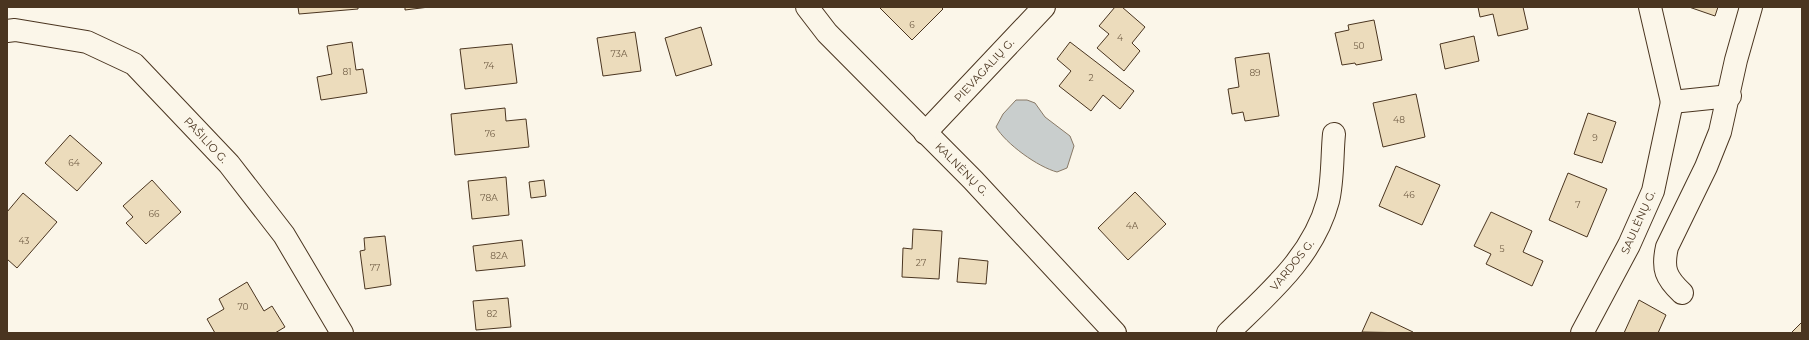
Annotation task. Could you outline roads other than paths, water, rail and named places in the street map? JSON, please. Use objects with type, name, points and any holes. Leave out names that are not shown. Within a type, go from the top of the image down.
[{"type":"street","name":"KALNĖNŲ G.","points":[[807,7],[827,33],[973,180],[1115,333]]},
{"type":"street","name":"PIEVAGALIŲ G.","points":[[925,132],[1044,7]]},
{"type":"street","name":"SAULĖNŲ G.","points":[[1582,333],[1629,245],[1653,192],[1672,102],[1650,7]]},
{"type":"street","points":[[1682,293],[1671,282],[1666,271],[1664,260],[1667,247],[1706,167],[1720,132],[1730,96],[1736,60],[1751,7]]},
{"type":"street","name":"PAŠILIO G.","points":[[7,31],[15,30],[87,42],[134,64],[229,164],[284,235],[342,333]]},
{"type":"street","points":[[1672,102],[1730,96]]},
{"type":"street","name":"VARDOS G.","points":[[1228,333],[1285,277],[1315,237],[1328,200],[1334,134]]}]
